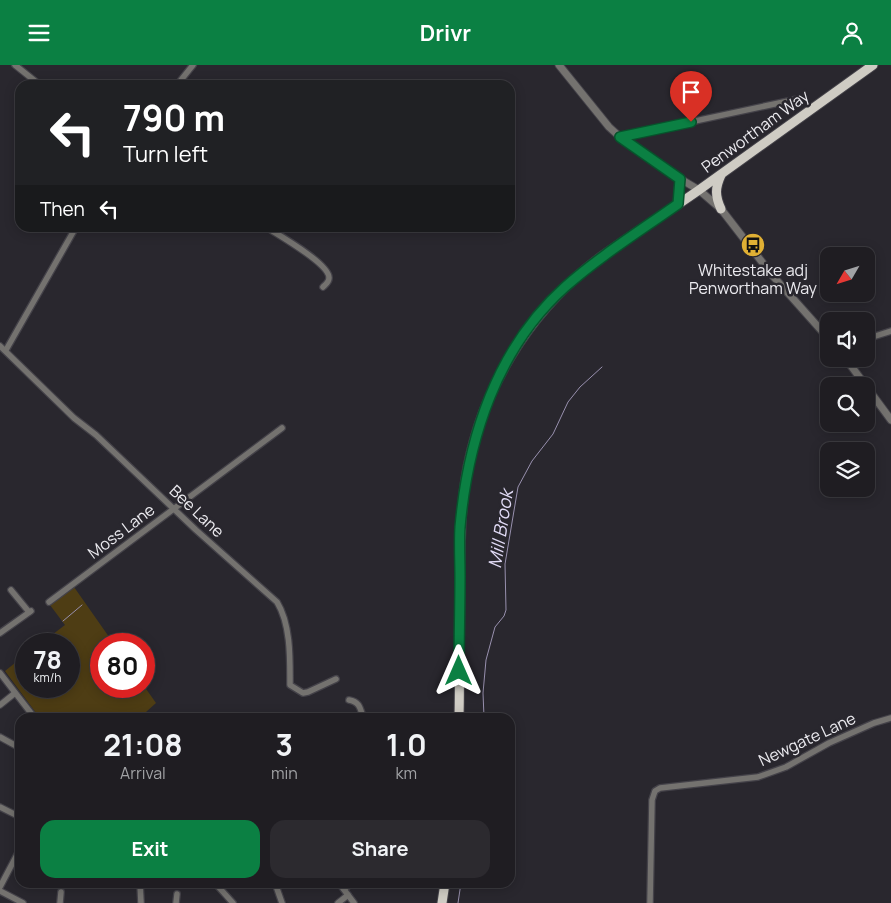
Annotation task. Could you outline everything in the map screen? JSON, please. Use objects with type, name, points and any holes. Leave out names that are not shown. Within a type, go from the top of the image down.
[{"type":"highway","name":"Penwortham Way","points":[[459,713],[460,528],[471,453],[486,405],[498,377],[512,352],[535,319],[564,288],[600,258],[721,175],[873,65]]},
{"type":"highway","points":[[721,175],[715,189],[716,199],[721,209]]},
{"type":"highway","points":[[678,204],[680,179]]},
{"type":"highway","points":[[443,903],[444,888]]},
{"type":"street","points":[[15,65],[34,80]]},
{"type":"street","points":[[180,80],[193,65]]},
{"type":"street","points":[[559,65],[609,127],[620,137],[699,190],[721,209],[772,275],[820,329]]},
{"type":"street","points":[[620,137],[798,99]]},
{"type":"street","points":[[3,348],[73,232]]},
{"type":"street","points":[[274,232],[305,252],[325,270],[329,278],[323,287]]},
{"type":"street","points":[[875,336],[891,331]]},
{"type":"street","name":"Bee Lane","points":[[3,348],[37,383],[138,474],[173,509],[277,601],[281,608],[287,631],[290,685],[303,693],[336,679]]},
{"type":"street","points":[[852,367],[891,420]]},
{"type":"street","name":"Moss Lane","points":[[49,602],[282,428]]},
{"type":"street","points":[[0,624],[3,631],[30,612],[12,589]]},
{"type":"street","points":[[0,673],[15,693],[0,705]]},
{"type":"street","points":[[19,698],[31,713]]},
{"type":"street","points":[[349,700],[356,701],[362,713]]},
{"type":"street","name":"Newgate Lane","points":[[650,903],[652,794],[660,788],[758,777],[786,767],[829,743],[874,723],[891,718]]},
{"type":"street","points":[[0,737],[15,745]]},
{"type":"street","points":[[0,807],[15,814]]},
{"type":"street","points":[[0,887],[15,858]]},
{"type":"street","points":[[140,888],[141,903]]},
{"type":"street","points":[[220,888],[233,903]]},
{"type":"street","points":[[277,888],[282,903]]},
{"type":"street","points":[[344,889],[354,903]]},
{"type":"street","points":[[0,891],[23,903]]},
{"type":"street","points":[[60,903],[61,892]]},
{"type":"street","points":[[176,903],[177,894]]},
{"type":"street","points":[[338,903],[348,895]]},
{"type":"shaded area","points":[[74,587],[106,633],[90,633],[90,698],[152,698],[156,703],[147,713],[36,713],[25,698],[80,698],[80,633],[54,633],[65,625],[50,605]]},
{"type":"shaded area","points":[[15,663],[15,685],[5,671]]},
{"type":"waterway","name":"Mill Brook","points":[[484,713],[483,693],[486,660],[495,627],[504,616],[506,610],[505,564],[518,487],[532,461],[553,434],[568,402],[580,387],[602,367]]},
{"type":"waterway","points":[[63,621],[82,605]]},
{"type":"waterway","name":"Mill Brook","points":[[458,903],[460,888]]},
{"type":"place","name":"Whitestake adj Penwortham Way","points":[[753,245]]},
{"type":"route","points":[[459,671],[460,528],[464,490],[471,453],[486,405],[498,377],[512,352],[535,319],[564,288],[600,258],[678,204],[680,200],[680,179],[620,137],[691,122]]}]
